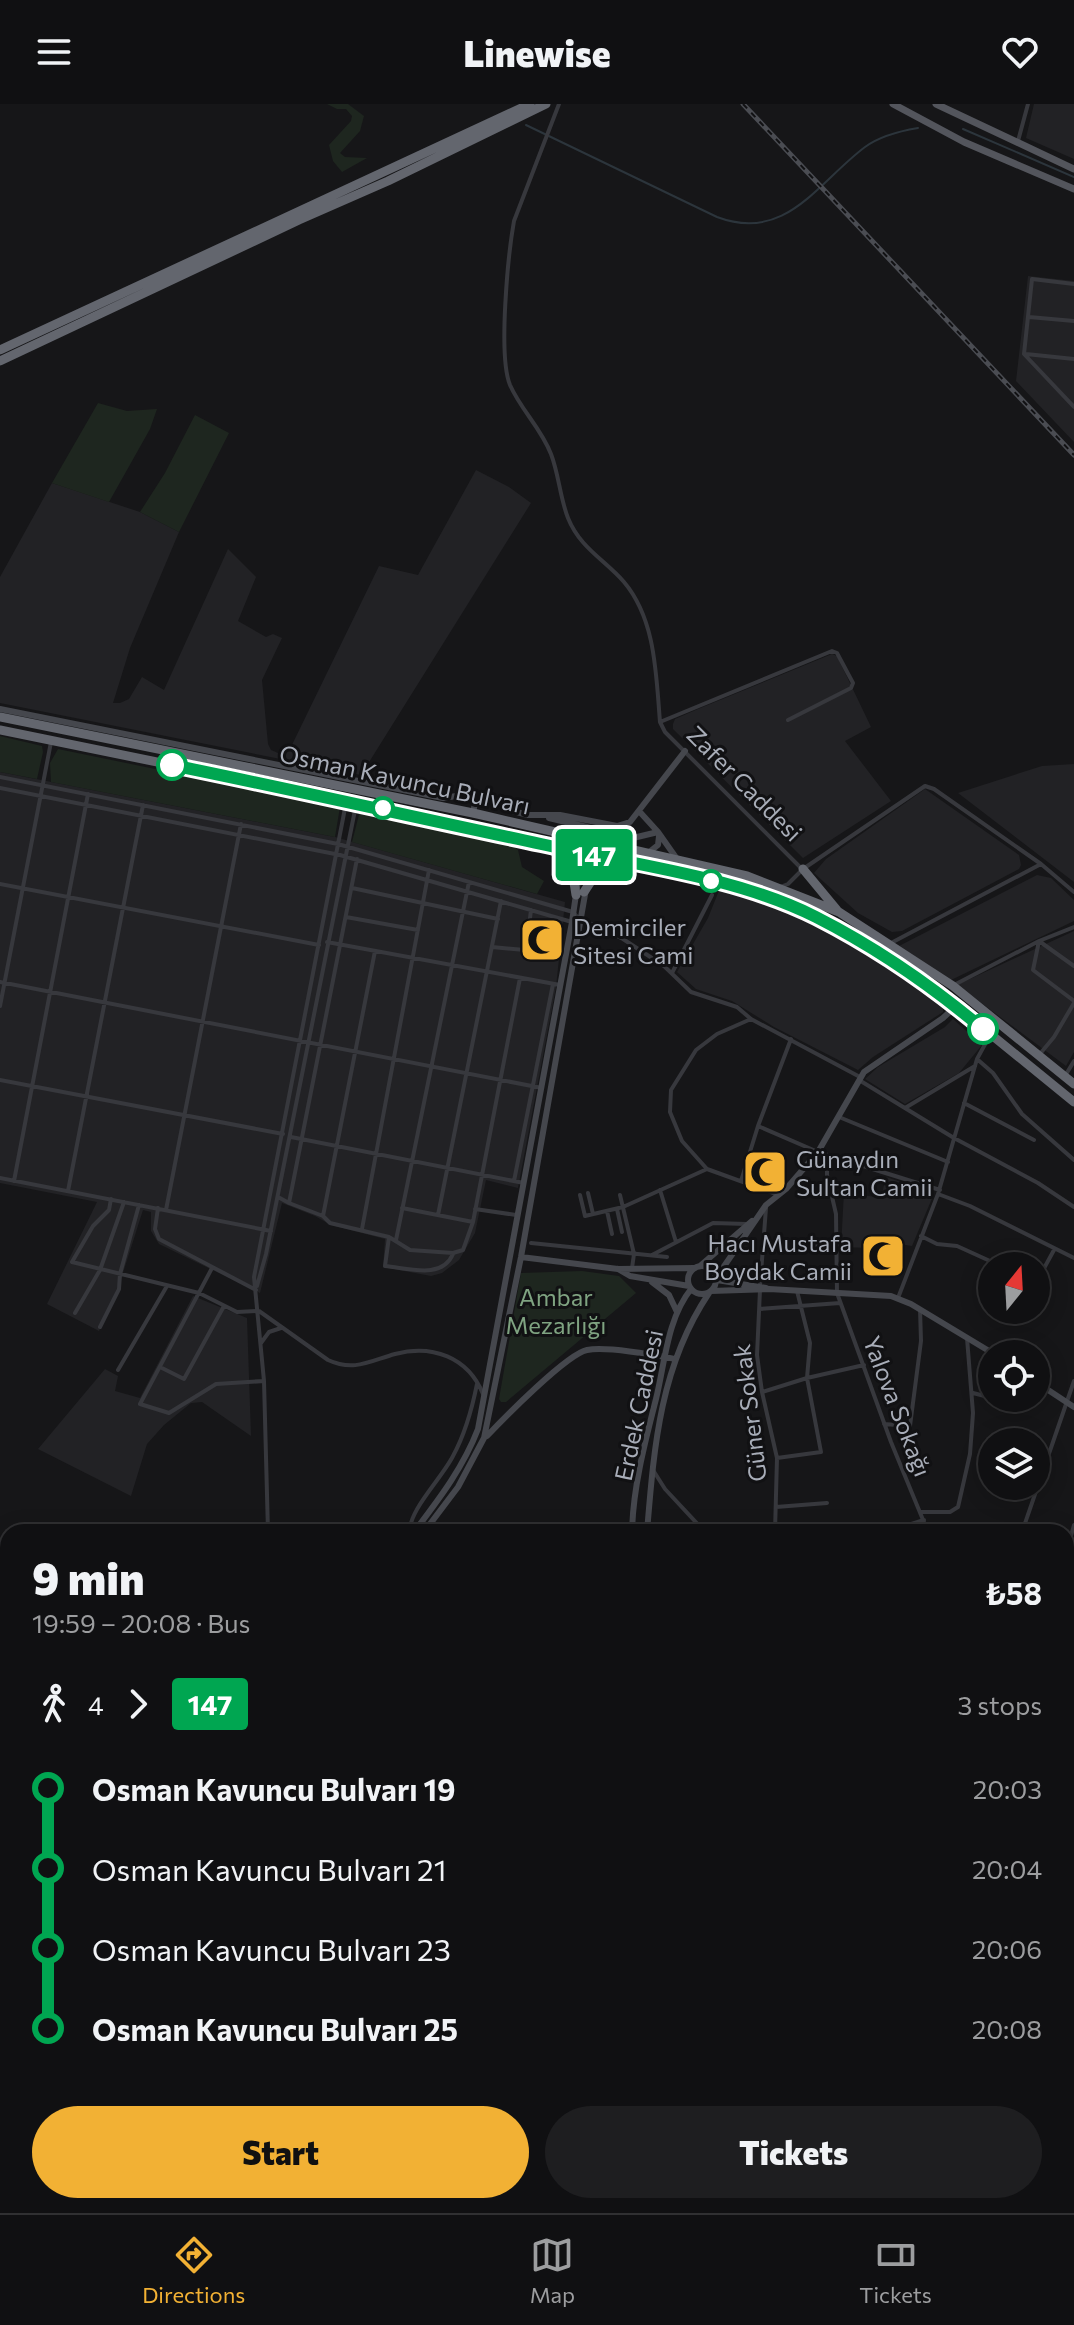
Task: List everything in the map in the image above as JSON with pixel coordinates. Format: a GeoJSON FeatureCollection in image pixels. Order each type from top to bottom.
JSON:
{"type":"FeatureCollection","features":[{"type":"Feature","properties":{"kind":"highway"},"geometry":{"type":"LineString","coordinates":[[518,114],[530,104]]}},
{"type":"Feature","properties":{"kind":"highway"},"geometry":{"type":"LineString","coordinates":[[0,361],[518,114],[546,104]]}},
{"type":"Feature","properties":{"kind":"highway"},"geometry":{"type":"LineString","coordinates":[[0,350],[497,124]]}},
{"type":"Feature","properties":{"kind":"highway","name":"Osman Kavuncu Bulvarı"},"geometry":{"type":"LineString","coordinates":[[0,717],[474,808],[615,859],[746,890],[815,917],[880,955],[956,1006],[1074,1102]]}},
{"type":"Feature","properties":{"kind":"highway","name":"Osman Kavuncu Bulvarı"},"geometry":{"type":"LineString","coordinates":[[0,730],[539,844],[648,853],[715,867],[779,888],[839,912],[953,986],[1074,1084]]}},
{"type":"Feature","properties":{"kind":"highway"},"geometry":{"type":"LineString","coordinates":[[539,844],[559,854],[568,863],[580,893]]}},
{"type":"Feature","properties":{"kind":"highway"},"geometry":{"type":"LineString","coordinates":[[580,893],[600,867],[615,859]]}},
{"type":"Feature","properties":{"kind":"highway"},"geometry":{"type":"LineString","coordinates":[[803,869],[839,912]]}},
{"type":"Feature","properties":{"kind":"highway"},"geometry":{"type":"LineString","coordinates":[[956,1006],[962,1004],[1003,1037],[1026,1044]]}},
{"type":"Feature","properties":{"kind":"main road"},"geometry":{"type":"LineString","coordinates":[[893,104],[964,142],[1074,189]]}},
{"type":"Feature","properties":{"kind":"main road"},"geometry":{"type":"LineString","coordinates":[[941,105],[1074,169]]}},
{"type":"Feature","properties":{"kind":"street","name":"Zafer Caddesi"},"geometry":{"type":"LineString","coordinates":[[559,104],[518,211],[511,239],[506,308],[510,385],[541,432],[568,519],[595,558],[623,581],[634,596],[653,646],[660,722],[665,732],[803,869]]}},
{"type":"Feature","properties":{"kind":"street"},"geometry":{"type":"LineString","coordinates":[[1017,143],[1028,104]]}},
{"type":"Feature","properties":{"kind":"street"},"geometry":{"type":"LineString","coordinates":[[1074,284],[1032,279],[1024,354],[1074,407]]}},
{"type":"Feature","properties":{"kind":"street"},"geometry":{"type":"LineString","coordinates":[[1028,317],[1074,321]]}},
{"type":"Feature","properties":{"kind":"street"},"geometry":{"type":"LineString","coordinates":[[1024,354],[1074,359]]}},
{"type":"Feature","properties":{"kind":"street"},"geometry":{"type":"LineString","coordinates":[[660,722],[832,651],[837,653],[853,683],[851,688],[788,720]]}},
{"type":"Feature","properties":{"kind":"street"},"geometry":{"type":"LineString","coordinates":[[0,709],[208,755],[443,798],[470,794],[484,797],[509,810],[627,837],[658,832]]}},
{"type":"Feature","properties":{"kind":"street"},"geometry":{"type":"LineString","coordinates":[[0,1006],[51,741]]}},
{"type":"Feature","properties":{"kind":"street"},"geometry":{"type":"LineString","coordinates":[[541,816],[560,815],[620,826],[628,823],[685,751]]}},
{"type":"Feature","properties":{"kind":"street"},"geometry":{"type":"LineString","coordinates":[[0,777],[338,844],[573,912]]}},
{"type":"Feature","properties":{"kind":"street"},"geometry":{"type":"LineString","coordinates":[[779,888],[925,786],[934,789],[1041,864],[1074,892]]}},
{"type":"Feature","properties":{"kind":"street"},"geometry":{"type":"LineString","coordinates":[[0,788],[345,856],[576,921],[630,943],[672,973],[691,992],[737,1007],[751,1019],[859,1078],[954,1138],[1038,1183],[1074,1207]]}},
{"type":"Feature","properties":{"kind":"street"},"geometry":{"type":"LineString","coordinates":[[14,1181],[88,794]]}},
{"type":"Feature","properties":{"kind":"street"},"geometry":{"type":"LineString","coordinates":[[470,794],[474,808]]}},
{"type":"Feature","properties":{"kind":"street"},"geometry":{"type":"LineString","coordinates":[[474,808],[484,797]]}},
{"type":"Feature","properties":{"kind":"street"},"geometry":{"type":"LineString","coordinates":[[268,1524],[264,1381],[254,1277],[338,844],[352,802]]}},
{"type":"Feature","properties":{"kind":"street"},"geometry":{"type":"LineString","coordinates":[[256,1290],[278,1197],[347,847],[352,802]]}},
{"type":"Feature","properties":{"kind":"street"},"geometry":{"type":"LineString","coordinates":[[68,1191],[143,805]]}},
{"type":"Feature","properties":{"kind":"street"},"geometry":{"type":"LineString","coordinates":[[639,811],[677,859]]}},
{"type":"Feature","properties":{"kind":"street"},"geometry":{"type":"LineString","coordinates":[[166,1210],[241,824]]}},
{"type":"Feature","properties":{"kind":"street"},"geometry":{"type":"LineString","coordinates":[[648,853],[659,842],[658,832]]}},
{"type":"Feature","properties":{"kind":"street"},"geometry":{"type":"LineString","coordinates":[[430,1524],[458,1487],[484,1438],[491,1408],[521,1257],[586,846]]}},
{"type":"Feature","properties":{"kind":"street"},"geometry":{"type":"LineString","coordinates":[[289,1203],[357,859]]}},
{"type":"Feature","properties":{"kind":"street"},"geometry":{"type":"LineString","coordinates":[[889,944],[1041,864]]}},
{"type":"Feature","properties":{"kind":"street"},"geometry":{"type":"LineString","coordinates":[[362,1230],[429,870]]}},
{"type":"Feature","properties":{"kind":"street"},"geometry":{"type":"LineString","coordinates":[[396,1240],[469,881]]}},
{"type":"Feature","properties":{"kind":"street"},"geometry":{"type":"LineString","coordinates":[[0,884],[319,945]]}},
{"type":"Feature","properties":{"kind":"street"},"geometry":{"type":"LineString","coordinates":[[352,888],[498,919]]}},
{"type":"Feature","properties":{"kind":"street"},"geometry":{"type":"LineString","coordinates":[[514,1181],[556,985],[576,921],[573,912],[580,893]]}},
{"type":"Feature","properties":{"kind":"street"},"geometry":{"type":"LineString","coordinates":[[672,973],[712,895]]}},
{"type":"Feature","properties":{"kind":"street"},"geometry":{"type":"LineString","coordinates":[[438,1215],[501,901]]}},
{"type":"Feature","properties":{"kind":"street"},"geometry":{"type":"LineString","coordinates":[[526,950],[531,910]]}},
{"type":"Feature","properties":{"kind":"street"},"geometry":{"type":"LineString","coordinates":[[346,917],[418,930]]}},
{"type":"Feature","properties":{"kind":"street"},"geometry":{"type":"LineString","coordinates":[[953,986],[1039,941],[1074,927]]}},
{"type":"Feature","properties":{"kind":"street"},"geometry":{"type":"LineString","coordinates":[[1039,941],[1074,966]]}},
{"type":"Feature","properties":{"kind":"street"},"geometry":{"type":"LineString","coordinates":[[1039,941],[1033,970],[1074,1002],[1054,1037],[1039,1055]]}},
{"type":"Feature","properties":{"kind":"street"},"geometry":{"type":"LineString","coordinates":[[327,942],[556,985]]}},
{"type":"Feature","properties":{"kind":"street"},"geometry":{"type":"LineString","coordinates":[[492,947],[558,953]]}},
{"type":"Feature","properties":{"kind":"street"},"geometry":{"type":"LineString","coordinates":[[323,1216],[375,951]]}},
{"type":"Feature","properties":{"kind":"street"},"geometry":{"type":"LineString","coordinates":[[278,1197],[323,1216],[330,1223],[389,1237],[410,1250],[453,1253],[464,1248],[473,1222],[520,978]]}},
{"type":"Feature","properties":{"kind":"street"},"geometry":{"type":"LineString","coordinates":[[2,983],[542,1088]]}},
{"type":"Feature","properties":{"kind":"street"},"geometry":{"type":"LineString","coordinates":[[418,1524],[452,1482],[478,1429],[542,1088],[556,985]]}},
{"type":"Feature","properties":{"kind":"street"},"geometry":{"type":"LineString","coordinates":[[710,1292],[766,1205],[818,1152],[859,1078],[873,1064],[956,1006]]}},
{"type":"Feature","properties":{"kind":"street"},"geometry":{"type":"LineString","coordinates":[[751,1019],[703,1043],[671,1090],[669,1107],[675,1129],[691,1155],[707,1169],[779,1195]]}},
{"type":"Feature","properties":{"kind":"street"},"geometry":{"type":"LineString","coordinates":[[898,1298],[939,1192],[977,1059],[990,1035]]}},
{"type":"Feature","properties":{"kind":"street"},"geometry":{"type":"LineString","coordinates":[[741,1181],[791,1039]]}},
{"type":"Feature","properties":{"kind":"street"},"geometry":{"type":"LineString","coordinates":[[977,1059],[993,1073],[1016,1108],[1074,1160]]}},
{"type":"Feature","properties":{"kind":"street"},"geometry":{"type":"LineString","coordinates":[[1065,1076],[1074,1061]]}},
{"type":"Feature","properties":{"kind":"street"},"geometry":{"type":"LineString","coordinates":[[905,1108],[975,1066]]}},
{"type":"Feature","properties":{"kind":"street"},"geometry":{"type":"LineString","coordinates":[[0,1080],[283,1134]]}},
{"type":"Feature","properties":{"kind":"street"},"geometry":{"type":"LineString","coordinates":[[964,1103],[1034,1140]]}},
{"type":"Feature","properties":{"kind":"street"},"geometry":{"type":"LineString","coordinates":[[837,1116],[948,1162]]}},
{"type":"Feature","properties":{"kind":"street"},"geometry":{"type":"LineString","coordinates":[[758,1126],[818,1152],[939,1192],[1074,1258]]}},
{"type":"Feature","properties":{"kind":"street"},"geometry":{"type":"LineString","coordinates":[[290,1136],[524,1183]]}},
{"type":"Feature","properties":{"kind":"street","name":"Yalova Sokağı"},"geometry":{"type":"LineString","coordinates":[[827,1155],[827,1175],[836,1214],[837,1293],[884,1424],[925,1524]]}},
{"type":"Feature","properties":{"kind":"street"},"geometry":{"type":"LineString","coordinates":[[580,1195],[585,1216],[620,1208],[707,1169]]}},
{"type":"Feature","properties":{"kind":"street"},"geometry":{"type":"LineString","coordinates":[[0,1178],[271,1231]]}},
{"type":"Feature","properties":{"kind":"street"},"geometry":{"type":"LineString","coordinates":[[660,1190],[676,1242]]}},
{"type":"Feature","properties":{"kind":"street"},"geometry":{"type":"LineString","coordinates":[[588,1193],[593,1214]]}},
{"type":"Feature","properties":{"kind":"street"},"geometry":{"type":"LineString","coordinates":[[620,1195],[622,1232]]}},
{"type":"Feature","properties":{"kind":"street"},"geometry":{"type":"LineString","coordinates":[[111,1199],[109,1210],[93,1226],[72,1262],[199,1293],[237,1312],[259,1311],[328,1360],[340,1364],[361,1366],[396,1354],[433,1353],[459,1361],[477,1381],[491,1408]]}},
{"type":"Feature","properties":{"kind":"street"},"geometry":{"type":"LineString","coordinates":[[75,1313],[100,1270],[124,1202]]}},
{"type":"Feature","properties":{"kind":"street"},"geometry":{"type":"LineString","coordinates":[[100,1327],[119,1289],[120,1274],[139,1205]]}},
{"type":"Feature","properties":{"kind":"street","name":"Güner Sokak"},"geometry":{"type":"LineString","coordinates":[[766,1205],[757,1355],[777,1458],[775,1524]]}},
{"type":"Feature","properties":{"kind":"street"},"geometry":{"type":"LineString","coordinates":[[158,1208],[155,1229],[159,1239],[256,1290]]}},
{"type":"Feature","properties":{"kind":"street"},"geometry":{"type":"LineString","coordinates":[[402,1208],[473,1222]]}},
{"type":"Feature","properties":{"kind":"street"},"geometry":{"type":"LineString","coordinates":[[620,1208],[634,1254],[632,1268]]}},
{"type":"Feature","properties":{"kind":"street"},"geometry":{"type":"LineString","coordinates":[[475,1209],[518,1216]]}},
{"type":"Feature","properties":{"kind":"street"},"geometry":{"type":"LineString","coordinates":[[607,1211],[612,1234]]}},
{"type":"Feature","properties":{"kind":"street"},"geometry":{"type":"LineString","coordinates":[[690,1288],[688,1276],[696,1267],[758,1217]]}},
{"type":"Feature","properties":{"kind":"street"},"geometry":{"type":"LineString","coordinates":[[650,1256],[713,1223],[749,1224]]}},
{"type":"Feature","properties":{"kind":"street"},"geometry":{"type":"LineString","coordinates":[[921,1236],[978,1256]]}},
{"type":"Feature","properties":{"kind":"street"},"geometry":{"type":"LineString","coordinates":[[389,1237],[385,1266],[437,1270],[445,1266],[453,1253]]}},
{"type":"Feature","properties":{"kind":"street"},"geometry":{"type":"LineString","coordinates":[[531,1243],[667,1257]]}},
{"type":"Feature","properties":{"kind":"street"},"geometry":{"type":"LineString","coordinates":[[763,1246],[836,1246]]}},
{"type":"Feature","properties":{"kind":"street"},"geometry":{"type":"LineString","coordinates":[[1050,1257],[1054,1249]]}},
{"type":"Feature","properties":{"kind":"street"},"geometry":{"type":"LineString","coordinates":[[521,1257],[618,1269],[696,1267],[711,1269],[716,1279]]}},
{"type":"Feature","properties":{"kind":"street"},"geometry":{"type":"LineString","coordinates":[[212,1268],[140,1404],[166,1413],[176,1410],[213,1385],[230,1381],[264,1381]]}},
{"type":"Feature","properties":{"kind":"street"},"geometry":{"type":"LineString","coordinates":[[618,1269],[630,1276],[690,1288],[701,1294],[760,1288]]}},
{"type":"Feature","properties":{"kind":"street"},"geometry":{"type":"LineString","coordinates":[[645,1278],[669,1295],[678,1312]]}},
{"type":"Feature","properties":{"kind":"street"},"geometry":{"type":"LineString","coordinates":[[716,1279],[769,1289],[876,1293],[898,1298],[978,1345]]}},
{"type":"Feature","properties":{"kind":"street"},"geometry":{"type":"LineString","coordinates":[[118,1370],[167,1286]]}},
{"type":"Feature","properties":{"kind":"street","name":"Erdek Caddesi"},"geometry":{"type":"LineString","coordinates":[[633,1524],[644,1443],[678,1312],[690,1288]]}},
{"type":"Feature","properties":{"kind":"street"},"geometry":{"type":"LineString","coordinates":[[777,1458],[821,1452],[807,1378],[810,1343],[797,1291]]}},
{"type":"Feature","properties":{"kind":"street","name":"Erdek Caddesi"},"geometry":{"type":"LineString","coordinates":[[648,1524],[655,1438],[675,1359],[694,1315],[710,1292]]}},
{"type":"Feature","properties":{"kind":"street"},"geometry":{"type":"LineString","coordinates":[[759,1309],[840,1303]]}},
{"type":"Feature","properties":{"kind":"street"},"geometry":{"type":"LineString","coordinates":[[160,1367],[184,1379],[224,1306]]}},
{"type":"Feature","properties":{"kind":"street"},"geometry":{"type":"LineString","coordinates":[[884,1424],[910,1426],[921,1341],[920,1309]]}},
{"type":"Feature","properties":{"kind":"street"},"geometry":{"type":"LineString","coordinates":[[261,1343],[269,1332],[284,1328]]}},
{"type":"Feature","properties":{"kind":"street"},"geometry":{"type":"LineString","coordinates":[[921,1512],[950,1512],[958,1507],[970,1454],[973,1393],[967,1338]]}},
{"type":"Feature","properties":{"kind":"street"},"geometry":{"type":"LineString","coordinates":[[484,1438],[526,1397],[583,1351],[675,1359]]}},
{"type":"Feature","properties":{"kind":"street"},"geometry":{"type":"LineString","coordinates":[[762,1392],[864,1365]]}},
{"type":"Feature","properties":{"kind":"street"},"geometry":{"type":"LineString","coordinates":[[412,1524],[413,1514],[435,1486],[458,1448],[470,1415],[477,1381]]}},
{"type":"Feature","properties":{"kind":"street"},"geometry":{"type":"LineString","coordinates":[[1025,1524],[1074,1381]]}},
{"type":"Feature","properties":{"kind":"street"},"geometry":{"type":"LineString","coordinates":[[1050,1391],[1074,1407]]}},
{"type":"Feature","properties":{"kind":"street"},"geometry":{"type":"LineString","coordinates":[[973,1393],[978,1394]]}},
{"type":"Feature","properties":{"kind":"street"},"geometry":{"type":"LineString","coordinates":[[652,1468],[665,1489],[698,1524]]}},
{"type":"Feature","properties":{"kind":"street"},"geometry":{"type":"LineString","coordinates":[[776,1507],[827,1503]]}},
{"type":"Feature","properties":{"kind":"street"},"geometry":{"type":"LineString","coordinates":[[911,1524],[924,1520]]}},
{"type":"Feature","properties":{"kind":"shaded area"},"geometry":{"type":"Polygon","coordinates":[[[1034,104],[1074,104],[1074,159],[1026,138],[1034,104]]]}},
{"type":"Feature","properties":{"kind":"shaded area"},"geometry":{"type":"Polygon","coordinates":[[[1028,276],[1074,281],[1074,442],[1016,381],[1028,276]]]}},
{"type":"Feature","properties":{"kind":"shaded area"},"geometry":{"type":"Polygon","coordinates":[[[476,470],[509,487],[531,503],[361,775],[0,703],[0,577],[52,483],[140,512],[179,532],[130,648],[113,703],[129,699],[142,677],[164,690],[228,549],[256,577],[238,621],[266,637],[273,634],[282,638],[262,680],[268,744],[271,750],[278,753],[289,751],[379,566],[418,575],[476,470]]]}},
{"type":"Feature","properties":{"kind":"shaded area"},"geometry":{"type":"Polygon","coordinates":[[[832,654],[837,656],[871,727],[845,741],[891,801],[803,858],[673,729],[673,724],[675,719],[832,654]]]}},
{"type":"Feature","properties":{"kind":"shaded area"},"geometry":{"type":"Polygon","coordinates":[[[1074,764],[1074,882],[958,793],[1042,766],[1074,764]]]}},
{"type":"Feature","properties":{"kind":"shaded area"},"geometry":{"type":"Polygon","coordinates":[[[0,772],[335,837],[565,902],[556,987],[518,1188],[486,1180],[475,1233],[459,1260],[442,1273],[431,1276],[383,1267],[385,1239],[331,1225],[282,1203],[260,1293],[159,1244],[151,1231],[151,1212],[143,1210],[121,1279],[99,1331],[47,1304],[97,1202],[0,1183],[0,772]]]}},
{"type":"Feature","properties":{"kind":"shaded area"},"geometry":{"type":"Polygon","coordinates":[[[925,789],[1019,855],[1021,865],[1019,869],[902,931],[892,932],[858,913],[814,873],[826,859],[925,789]]]}},
{"type":"Feature","properties":{"kind":"shaded area"},"geometry":{"type":"Polygon","coordinates":[[[1037,875],[1051,878],[1074,900],[1074,921],[951,980],[899,946],[1037,875]]]}},
{"type":"Feature","properties":{"kind":"shaded area"},"geometry":{"type":"Polygon","coordinates":[[[720,888],[779,907],[832,931],[927,991],[943,1005],[943,1012],[858,1070],[774,1027],[732,1001],[696,989],[677,972],[708,918],[720,888]]]}},
{"type":"Feature","properties":{"kind":"shaded area"},"geometry":{"type":"Polygon","coordinates":[[[1074,931],[1074,1052],[1066,1066],[957,985],[1074,931]]]}},
{"type":"Feature","properties":{"kind":"shaded area"},"geometry":{"type":"Polygon","coordinates":[[[953,1019],[982,1045],[959,1073],[905,1104],[865,1079],[878,1067],[945,1027],[953,1019]]]}},
{"type":"Feature","properties":{"kind":"shaded area"},"geometry":{"type":"Polygon","coordinates":[[[886,1177],[931,1192],[933,1196],[912,1246],[880,1241],[871,1248],[841,1247],[844,1192],[881,1198],[886,1177]]]}},
{"type":"Feature","properties":{"kind":"shaded area"},"geometry":{"type":"Polygon","coordinates":[[[193,1296],[247,1318],[251,1436],[202,1402],[191,1403],[147,1444],[131,1496],[38,1449],[105,1369],[118,1376],[115,1391],[140,1398],[193,1296]]]}},
{"type":"Feature","properties":{"kind":"green space"},"geometry":{"type":"Polygon","coordinates":[[[327,104],[348,104],[364,116],[360,131],[340,153],[345,157],[367,158],[342,172],[333,161],[329,145],[352,116],[346,109],[327,104]]]}},
{"type":"Feature","properties":{"kind":"green space"},"geometry":{"type":"Polygon","coordinates":[[[98,403],[127,411],[157,409],[150,429],[109,502],[52,483],[98,403]]]}},
{"type":"Feature","properties":{"kind":"green space"},"geometry":{"type":"Polygon","coordinates":[[[195,415],[229,433],[179,532],[140,512],[165,473],[195,415]]]}},
{"type":"Feature","properties":{"kind":"green space"},"geometry":{"type":"Polygon","coordinates":[[[0,736],[42,746],[37,779],[0,772],[0,736]]]}},
{"type":"Feature","properties":{"kind":"green space"},"geometry":{"type":"Polygon","coordinates":[[[58,749],[340,807],[335,837],[51,782],[50,763],[58,749]]]}},
{"type":"Feature","properties":{"kind":"green space"},"geometry":{"type":"Polygon","coordinates":[[[360,811],[510,843],[518,850],[522,867],[544,881],[537,894],[352,842],[360,811]]]}},
{"type":"Feature","properties":{"kind":"green space","name":"Ambar Mezarlığı"},"geometry":{"type":"Polygon","coordinates":[[[582,1271],[619,1276],[636,1293],[506,1402],[501,1402],[499,1399],[521,1273],[582,1271]]]}},
{"type":"Feature","properties":{"kind":"waterway"},"geometry":{"type":"LineString","coordinates":[[526,125],[717,217],[741,223],[762,222],[781,216],[799,205],[871,143],[890,134],[918,128]]}},
{"type":"Feature","properties":{"kind":"waterway"},"geometry":{"type":"LineString","coordinates":[[963,129],[1074,177]]}},
{"type":"Feature","properties":{"kind":"railway"},"geometry":{"type":"LineString","coordinates":[[743,104],[1074,455]]}},
{"type":"Feature","properties":{"kind":"bus line","name":"147"},"geometry":{"type":"LineString","coordinates":[[172,765],[383,808],[746,890],[815,917],[880,955],[956,1006],[983,1029]]}},
{"type":"Feature","properties":{"kind":"place","name":"Demirciler Sitesi Cami"},"geometry":{"type":"Point","coordinates":[542,940]}},
{"type":"Feature","properties":{"kind":"place","name":"Günaydın Sultan Camii"},"geometry":{"type":"Point","coordinates":[765,1172]}},
{"type":"Feature","properties":{"kind":"place","name":"Hacı Mustafa Boydak Camii"},"geometry":{"type":"Point","coordinates":[883,1256]}}]}
